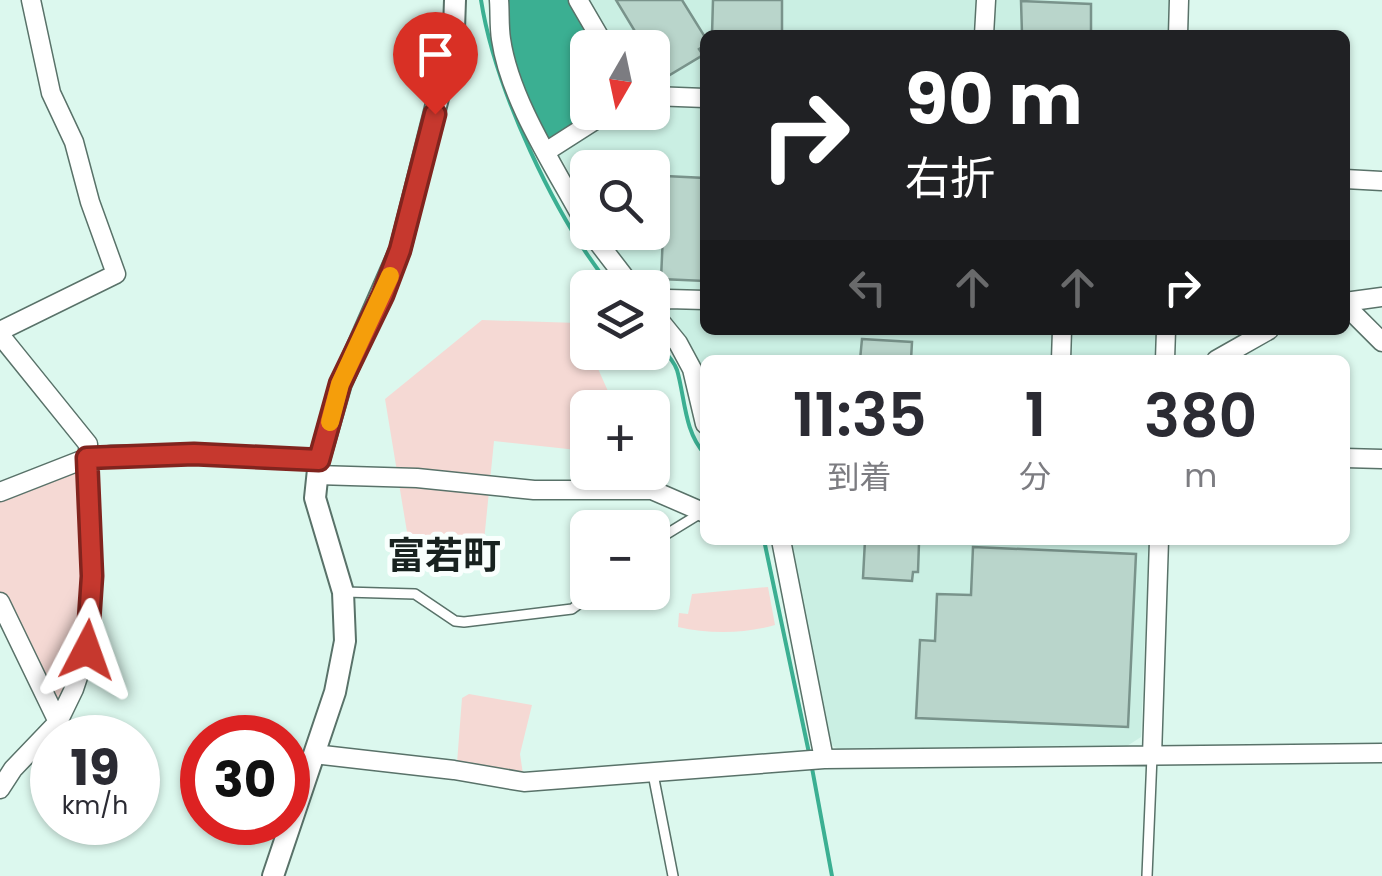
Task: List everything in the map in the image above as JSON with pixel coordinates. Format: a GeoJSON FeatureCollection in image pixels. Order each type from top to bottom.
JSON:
{"type":"FeatureCollection","features":[{"type":"Feature","properties":{"kind":"street"},"geometry":{"type":"LineString","coordinates":[[31,0],[51,92],[74,142],[116,274],[0,333],[88,444],[92,576],[87,650],[61,715]]}},
{"type":"Feature","properties":{"kind":"street"},"geometry":{"type":"LineString","coordinates":[[273,876],[340,670],[345,642],[342,592],[315,498],[318,468],[340,384],[400,250],[432,128],[455,6],[474,0]]}},
{"type":"Feature","properties":{"kind":"street"},"geometry":{"type":"LineString","coordinates":[[499,0],[500,38],[508,65],[524,108],[570,195]]}},
{"type":"Feature","properties":{"kind":"street"},"geometry":{"type":"LineString","coordinates":[[578,0],[596,30]]}},
{"type":"Feature","properties":{"kind":"street"},"geometry":{"type":"LineString","coordinates":[[984,30],[986,0]]}},
{"type":"Feature","properties":{"kind":"street"},"geometry":{"type":"LineString","coordinates":[[1178,30],[1179,0]]}},
{"type":"Feature","properties":{"kind":"street"},"geometry":{"type":"LineString","coordinates":[[670,97],[700,98]]}},
{"type":"Feature","properties":{"kind":"street"},"geometry":{"type":"LineString","coordinates":[[547,152],[581,130]]}},
{"type":"Feature","properties":{"kind":"street"},"geometry":{"type":"LineString","coordinates":[[1350,179],[1382,180]]}},
{"type":"Feature","properties":{"kind":"street"},"geometry":{"type":"LineString","coordinates":[[604,250],[619,270]]}},
{"type":"Feature","properties":{"kind":"street"},"geometry":{"type":"LineString","coordinates":[[1350,300],[1382,296]]}},
{"type":"Feature","properties":{"kind":"street"},"geometry":{"type":"LineString","coordinates":[[670,299],[700,300]]}},
{"type":"Feature","properties":{"kind":"street"},"geometry":{"type":"LineString","coordinates":[[1350,306],[1382,342]]}},
{"type":"Feature","properties":{"kind":"street"},"geometry":{"type":"LineString","coordinates":[[670,333],[692,370],[700,403]]}},
{"type":"Feature","properties":{"kind":"street"},"geometry":{"type":"LineString","coordinates":[[1225,355],[1260,335]]}},
{"type":"Feature","properties":{"kind":"street"},"geometry":{"type":"LineString","coordinates":[[0,492],[87,458],[194,454],[534,490],[652,490],[700,511]]}},
{"type":"Feature","properties":{"kind":"street"},"geometry":{"type":"LineString","coordinates":[[1350,458],[1382,459]]}},
{"type":"Feature","properties":{"kind":"street"},"geometry":{"type":"LineString","coordinates":[[782,545],[814,760]]}},
{"type":"Feature","properties":{"kind":"street"},"geometry":{"type":"LineString","coordinates":[[1152,756],[1160,545]]}},
{"type":"Feature","properties":{"kind":"street"},"geometry":{"type":"LineString","coordinates":[[0,602],[55,715]]}},
{"type":"Feature","properties":{"kind":"street"},"geometry":{"type":"LineString","coordinates":[[0,789],[30,752]]}},
{"type":"Feature","properties":{"kind":"street"},"geometry":{"type":"LineString","coordinates":[[314,754],[524,782],[814,760],[1382,753]]}},
{"type":"Feature","properties":{"kind":"lane"},"geometry":{"type":"LineString","coordinates":[[670,533],[700,515]]}},
{"type":"Feature","properties":{"kind":"lane"},"geometry":{"type":"LineString","coordinates":[[342,592],[415,594],[455,621],[464,622],[570,609]]}},
{"type":"Feature","properties":{"kind":"lane"},"geometry":{"type":"LineString","coordinates":[[1147,876],[1152,756]]}},
{"type":"Feature","properties":{"kind":"lane"},"geometry":{"type":"LineString","coordinates":[[652,774],[673,876]]}},
{"type":"Feature","properties":{"kind":"shaded area"},"geometry":{"type":"Polygon","coordinates":[[[505,0],[1172,0],[1170,30],[700,30],[700,335],[1158,335],[1157,355],[700,355],[700,389],[670,332],[670,270],[630,270],[614,250],[670,250],[670,150],[570,150],[570,175],[547,140],[505,0]]]}},
{"type":"Feature","properties":{"kind":"shaded area"},"geometry":{"type":"Polygon","coordinates":[[[506,0],[569,0],[588,30],[570,30],[570,126],[547,140],[512,64],[506,0]]]}},
{"type":"Feature","properties":{"kind":"shaded area"},"geometry":{"type":"Polygon","coordinates":[[[482,320],[570,323],[570,370],[599,370],[607,390],[570,390],[570,449],[494,441],[483,551],[409,544],[385,399],[482,320]]]}},
{"type":"Feature","properties":{"kind":"shaded area"},"geometry":{"type":"Polygon","coordinates":[[[87,458],[87,650],[61,715],[55,715],[0,602],[0,492],[87,458]]]}},
{"type":"Feature","properties":{"kind":"shaded area"},"geometry":{"type":"Polygon","coordinates":[[[789,545],[1149,545],[1141,737],[1127,746],[843,752],[830,744],[789,545]]]}},
{"type":"Feature","properties":{"kind":"shaded area"},"geometry":{"type":"Polygon","coordinates":[[[768,587],[775,625],[726,632],[678,627],[679,613],[688,614],[692,594],[768,587]]]}},
{"type":"Feature","properties":{"kind":"shaded area"},"geometry":{"type":"Polygon","coordinates":[[[469,694],[532,705],[520,754],[523,774],[457,763],[462,698],[469,694]]]}},
{"type":"Feature","properties":{"kind":"building"},"geometry":{"type":"Polygon","coordinates":[[[616,0],[682,0],[701,30],[700,57],[670,75],[670,30],[634,30],[616,0]]]}},
{"type":"Feature","properties":{"kind":"building"},"geometry":{"type":"Polygon","coordinates":[[[713,0],[782,0],[782,30],[712,30],[713,0]]]}},
{"type":"Feature","properties":{"kind":"building"},"geometry":{"type":"Polygon","coordinates":[[[1021,1],[1091,4],[1091,30],[1022,30],[1021,1]]]}},
{"type":"Feature","properties":{"kind":"building"},"geometry":{"type":"Polygon","coordinates":[[[670,176],[700,178],[700,281],[670,279],[670,270],[661,270],[662,250],[670,250],[670,176]]]}},
{"type":"Feature","properties":{"kind":"building"},"geometry":{"type":"Polygon","coordinates":[[[862,339],[912,342],[911,355],[860,355],[862,339]]]}},
{"type":"Feature","properties":{"kind":"building"},"geometry":{"type":"Polygon","coordinates":[[[865,545],[919,545],[918,572],[913,572],[912,581],[863,578],[865,545]]]}},
{"type":"Feature","properties":{"kind":"building"},"geometry":{"type":"Polygon","coordinates":[[[973,547],[1136,554],[1128,727],[916,718],[920,640],[935,641],[937,594],[971,595],[973,547]]]}},
{"type":"Feature","properties":{"kind":"waterway"},"geometry":{"type":"LineString","coordinates":[[481,0],[499,73],[530,151],[569,226],[599,270]]}},
{"type":"Feature","properties":{"kind":"waterway"},"geometry":{"type":"LineString","coordinates":[[670,358],[680,380],[689,425],[700,448]]}},
{"type":"Feature","properties":{"kind":"waterway"},"geometry":{"type":"LineString","coordinates":[[765,545],[809,753]]}},
{"type":"Feature","properties":{"kind":"waterway"},"geometry":{"type":"LineString","coordinates":[[812,768],[832,876]]}},
{"type":"Feature","properties":{"kind":"slow traffic"},"geometry":{"type":"LineString","coordinates":[[330,422],[340,384],[390,276]]}},
{"type":"Feature","properties":{"kind":"district","name":"富若町"},"geometry":{"type":"Point","coordinates":[444,556]}},
{"type":"Feature","properties":{"kind":"route"},"geometry":{"type":"LineString","coordinates":[[87,650],[92,576],[87,458],[194,454],[319,460],[340,384],[400,250],[435,114]]}}]}
